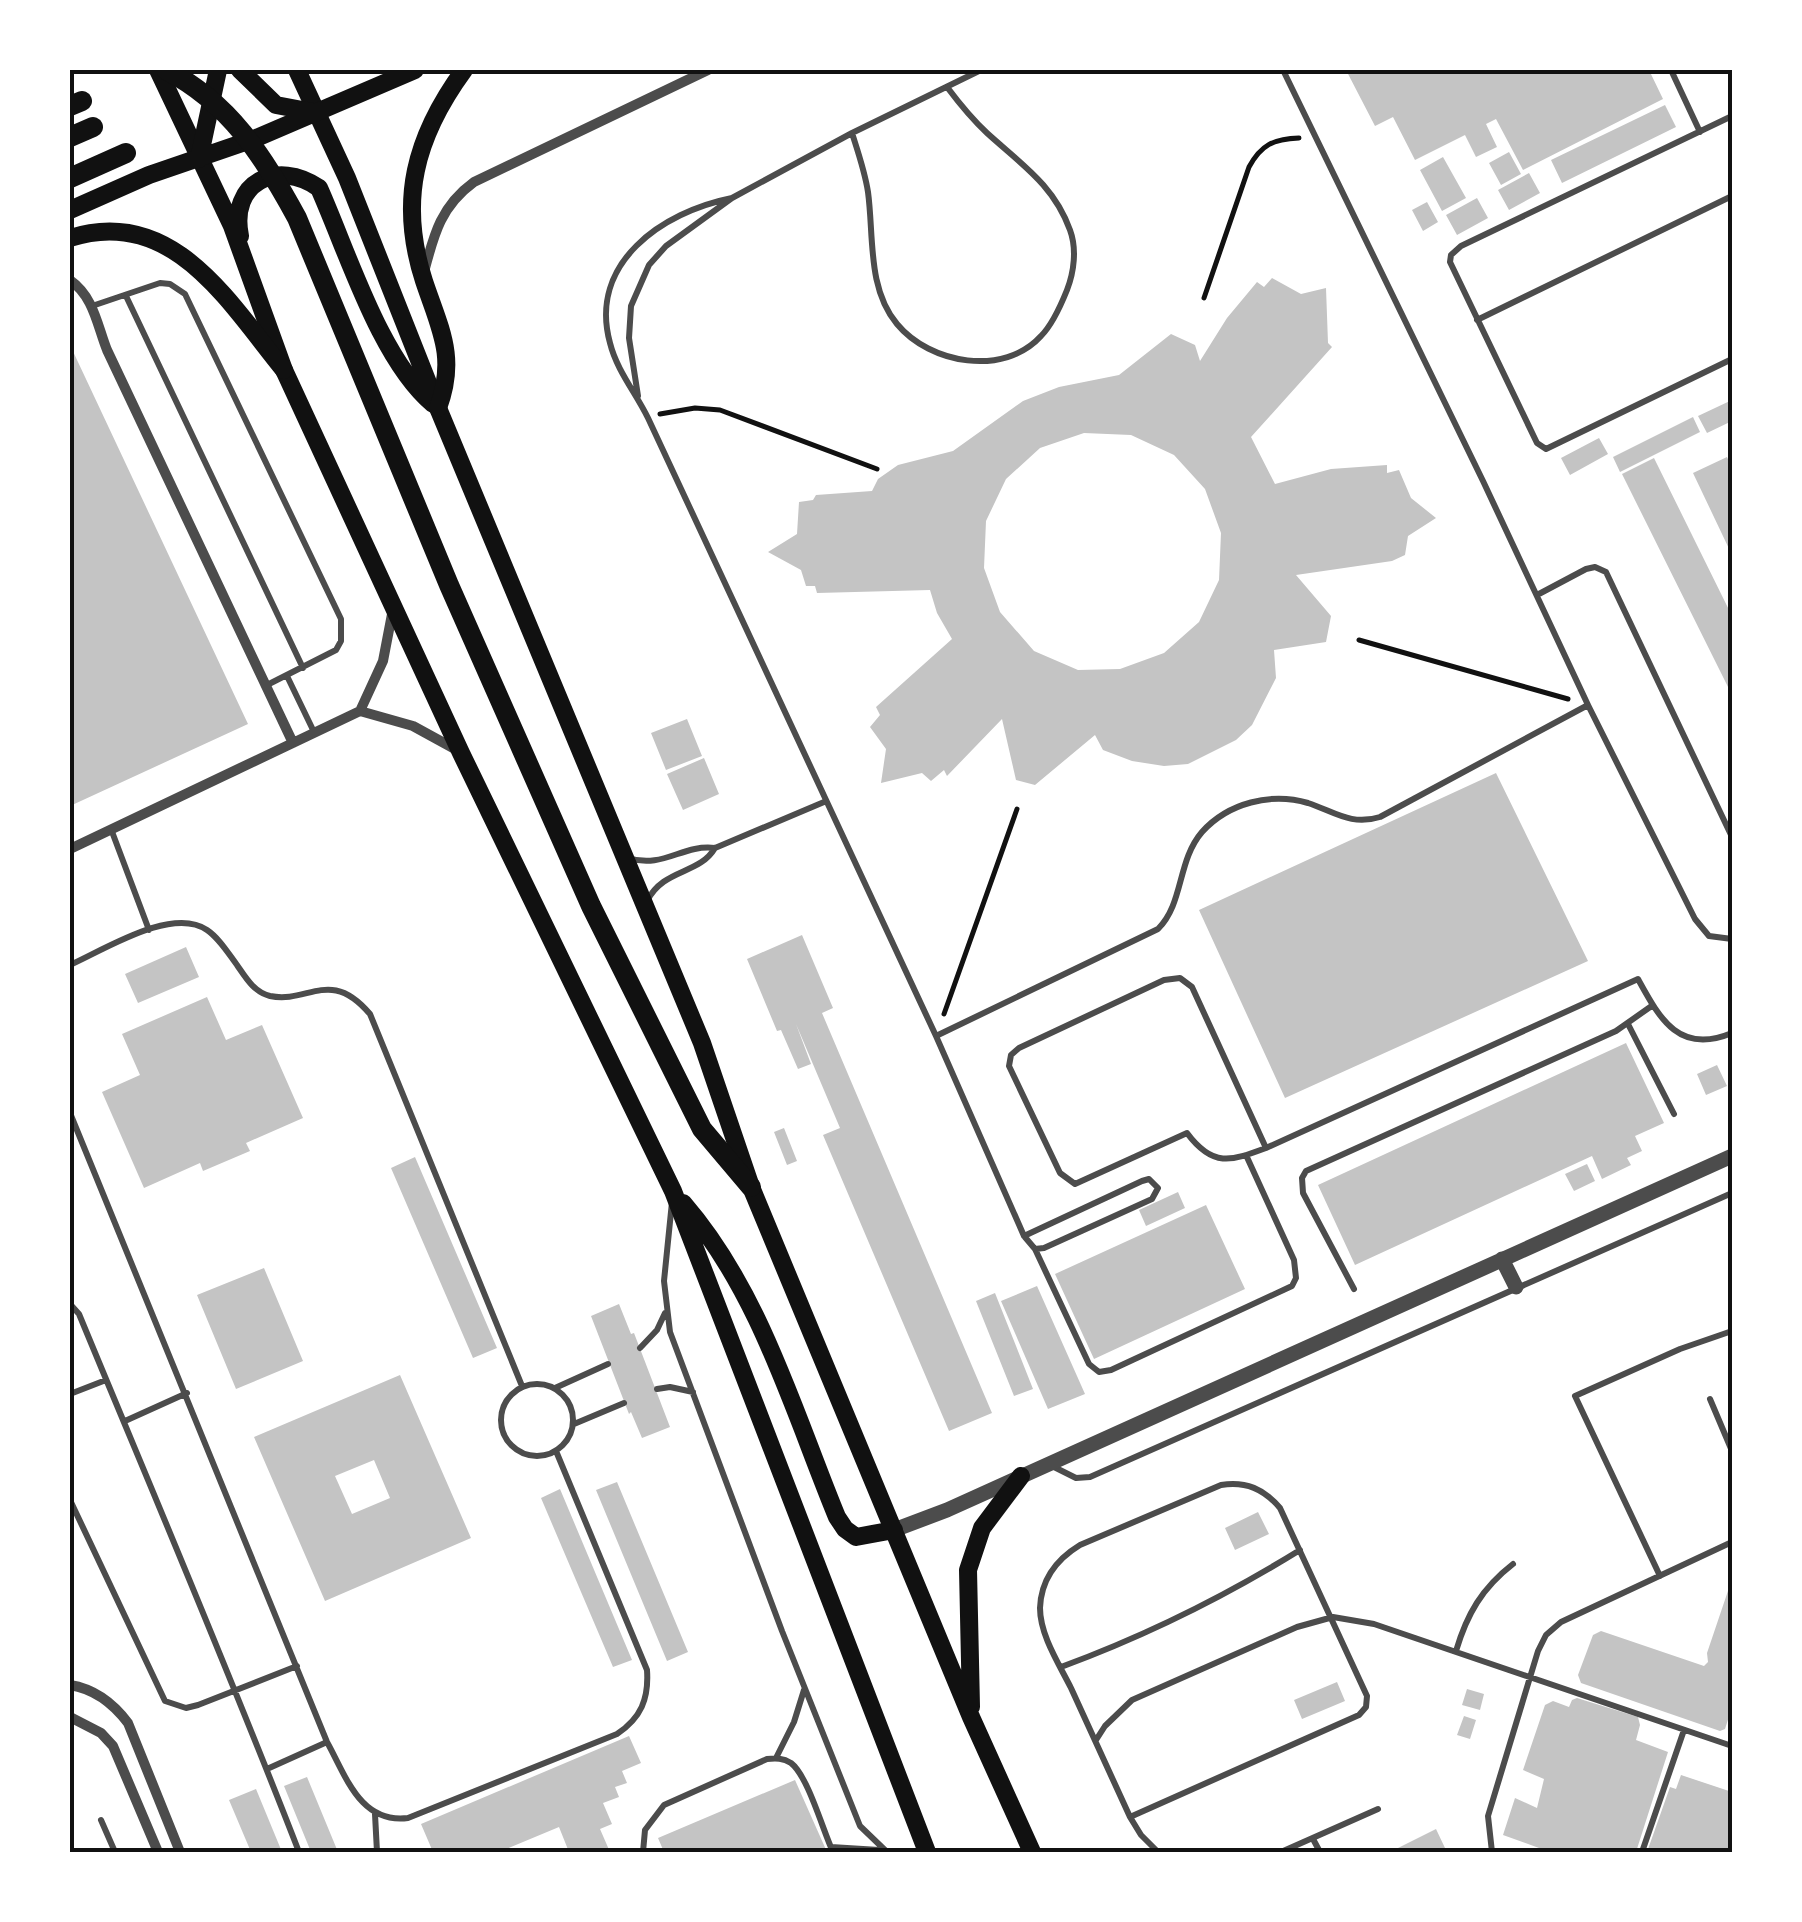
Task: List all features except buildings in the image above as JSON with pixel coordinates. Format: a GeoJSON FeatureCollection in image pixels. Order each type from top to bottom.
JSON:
{"type":"FeatureCollection","features":[{"type":"Feature","properties":{"kind":"highway"},"geometry":{"type":"LineString","coordinates":[[166,70],[232,117],[268,164],[297,218],[449,585],[591,906],[702,1129],[752,1187]]}},
{"type":"Feature","properties":{"kind":"highway"},"geometry":{"type":"LineString","coordinates":[[70,137],[93,127]]}},
{"type":"Feature","properties":{"kind":"highway"},"geometry":{"type":"LineString","coordinates":[[70,178],[126,153]]}},
{"type":"Feature","properties":{"kind":"main road"},"geometry":{"type":"LineString","coordinates":[[158,70],[242,248],[284,370],[461,753],[673,1191],[927,1852]]}},
{"type":"Feature","properties":{"kind":"main road"},"geometry":{"type":"LineString","coordinates":[[199,159],[218,70]]}},
{"type":"Feature","properties":{"kind":"main road"},"geometry":{"type":"LineString","coordinates":[[240,70],[276,105],[318,112]]}},
{"type":"Feature","properties":{"kind":"main road"},"geometry":{"type":"LineString","coordinates":[[296,70],[318,112],[643,908],[702,1042],[752,1187],[971,1718],[1032,1852]]}},
{"type":"Feature","properties":{"kind":"main road"},"geometry":{"type":"LineString","coordinates":[[70,210],[416,70]]}},
{"type":"Feature","properties":{"kind":"main road"},"geometry":{"type":"LineString","coordinates":[[438,408],[445,390],[447,350],[413,236],[412,180],[430,127],[464,70]]}},
{"type":"Feature","properties":{"kind":"main road"},"geometry":{"type":"LineString","coordinates":[[242,248],[237,224],[240,206],[250,189],[264,178],[286,174],[319,188],[390,350],[409,381],[438,408]]}},
{"type":"Feature","properties":{"kind":"main road"},"geometry":{"type":"LineString","coordinates":[[70,238],[111,232],[134,235],[188,257],[284,370]]}},
{"type":"Feature","properties":{"kind":"main road"},"geometry":{"type":"LineString","coordinates":[[673,1191],[728,1260],[751,1306],[836,1516],[856,1537],[894,1530]]}},
{"type":"Feature","properties":{"kind":"main road"},"geometry":{"type":"LineString","coordinates":[[971,1718],[968,1570],[982,1528],[1021,1476]]}},
{"type":"Feature","properties":{"kind":"street"},"geometry":{"type":"LineString","coordinates":[[423,278],[437,223],[458,193],[708,70]]}},
{"type":"Feature","properties":{"kind":"street"},"geometry":{"type":"LineString","coordinates":[[70,280],[84,291],[92,306],[107,350],[293,743]]}},
{"type":"Feature","properties":{"kind":"street"},"geometry":{"type":"LineString","coordinates":[[360,711],[383,660],[393,606]]}},
{"type":"Feature","properties":{"kind":"street"},"geometry":{"type":"LineString","coordinates":[[70,849],[360,711],[412,726],[461,753]]}},
{"type":"Feature","properties":{"kind":"street"},"geometry":{"type":"LineString","coordinates":[[894,1530],[1732,1156]]}},
{"type":"Feature","properties":{"kind":"street"},"geometry":{"type":"LineString","coordinates":[[1502,1259],[1516,1287]]}},
{"type":"Feature","properties":{"kind":"street"},"geometry":{"type":"LineString","coordinates":[[70,1685],[100,1695],[128,1723],[180,1852]]}},
{"type":"Feature","properties":{"kind":"street"},"geometry":{"type":"LineString","coordinates":[[70,1717],[101,1733],[113,1746],[158,1852]]}},
{"type":"Feature","properties":{"kind":"lane"},"geometry":{"type":"LineString","coordinates":[[639,400],[629,338],[631,306],[649,265],[666,246],[732,198],[852,133],[982,70]]}},
{"type":"Feature","properties":{"kind":"lane"},"geometry":{"type":"LineString","coordinates":[[1283,70],[1695,920],[1709,936],[1732,940]]}},
{"type":"Feature","properties":{"kind":"lane"},"geometry":{"type":"LineString","coordinates":[[1671,70],[1700,132]]}},
{"type":"Feature","properties":{"kind":"lane"},"geometry":{"type":"LineString","coordinates":[[852,133],[868,190],[873,261],[880,293],[898,325],[930,350],[963,361],[1002,359],[1020,352],[1041,337],[1061,304],[1074,274],[1072,235],[1060,204],[1037,174],[986,132],[946,87]]}},
{"type":"Feature","properties":{"kind":"lane"},"geometry":{"type":"LineString","coordinates":[[1732,116],[1451,255],[1452,270],[1476,320],[1538,443],[1546,449],[1732,359]]}},
{"type":"Feature","properties":{"kind":"lane"},"geometry":{"type":"LineString","coordinates":[[1476,320],[1732,196]]}},
{"type":"Feature","properties":{"kind":"lane"},"geometry":{"type":"LineString","coordinates":[[732,198],[694,208],[646,235],[630,249],[612,282],[606,320],[609,340],[616,362],[648,418],[936,1036],[1024,1236],[1034,1248],[1089,1364],[1099,1372],[1111,1370],[1292,1286],[1296,1278],[1294,1260],[1246,1155]]}},
{"type":"Feature","properties":{"kind":"lane"},"geometry":{"type":"LineString","coordinates":[[92,306],[160,283],[170,284],[185,294],[337,612],[343,630],[336,650],[266,686]]}},
{"type":"Feature","properties":{"kind":"lane"},"geometry":{"type":"LineString","coordinates":[[126,296],[303,668]]}},
{"type":"Feature","properties":{"kind":"lane"},"geometry":{"type":"LineString","coordinates":[[1732,434],[1732,446]]}},
{"type":"Feature","properties":{"kind":"lane"},"geometry":{"type":"LineString","coordinates":[[1536,594],[1586,569],[1594,567],[1606,572],[1732,838]]}},
{"type":"Feature","properties":{"kind":"lane"},"geometry":{"type":"LineString","coordinates":[[286,676],[314,732]]}},
{"type":"Feature","properties":{"kind":"lane"},"geometry":{"type":"LineString","coordinates":[[936,1036],[1158,929],[1174,906],[1189,849],[1220,816],[1240,806],[1285,798],[1308,803],[1346,820],[1364,822],[1588,705]]}},
{"type":"Feature","properties":{"kind":"lane"},"geometry":{"type":"LineString","coordinates":[[623,857],[656,862],[695,849],[714,848],[824,802]]}},
{"type":"Feature","properties":{"kind":"lane"},"geometry":{"type":"LineString","coordinates":[[111,829],[149,930]]}},
{"type":"Feature","properties":{"kind":"lane"},"geometry":{"type":"LineString","coordinates":[[643,908],[663,879],[702,862],[714,848]]}},
{"type":"Feature","properties":{"kind":"lane"},"geometry":{"type":"LineString","coordinates":[[70,965],[166,923],[194,923],[214,936],[258,991],[279,997],[329,990],[352,998],[370,1014],[522,1386]]}},
{"type":"Feature","properties":{"kind":"lane"},"geometry":{"type":"LineString","coordinates":[[1266,1148],[1192,987],[1180,978],[1164,980],[1019,1048],[1011,1056],[1009,1066],[1060,1174],[1068,1182],[1081,1182],[1187,1133],[1214,1157],[1235,1160],[1266,1148],[1638,979],[1672,1031],[1694,1040],[1716,1040],[1732,1033]]}},
{"type":"Feature","properties":{"kind":"lane"},"geometry":{"type":"LineString","coordinates":[[1354,1290],[1303,1193],[1302,1178],[1306,1171],[1628,1024],[1652,1005]]}},
{"type":"Feature","properties":{"kind":"lane"},"geometry":{"type":"LineString","coordinates":[[1628,1024],[1674,1114]]}},
{"type":"Feature","properties":{"kind":"lane"},"geometry":{"type":"LineString","coordinates":[[70,1113],[327,1742],[358,1800],[375,1814],[408,1818],[617,1734],[640,1714],[646,1700],[647,1670],[556,1451]]}},
{"type":"Feature","properties":{"kind":"lane"},"geometry":{"type":"LineString","coordinates":[[1024,1236],[1142,1181],[1148,1179],[1158,1188],[1152,1199],[1044,1248],[1034,1248]]}},
{"type":"Feature","properties":{"kind":"lane"},"geometry":{"type":"LineString","coordinates":[[673,1191],[665,1267],[670,1332],[804,1689],[860,1826],[886,1851]]}},
{"type":"Feature","properties":{"kind":"lane"},"geometry":{"type":"LineString","coordinates":[[1049,1464],[1076,1478],[1090,1477],[1732,1194]]}},
{"type":"Feature","properties":{"kind":"lane"},"geometry":{"type":"LineString","coordinates":[[70,1304],[79,1314],[125,1420],[300,1852]]}},
{"type":"Feature","properties":{"kind":"lane"},"geometry":{"type":"LineString","coordinates":[[640,1348],[657,1330],[666,1312]]}},
{"type":"Feature","properties":{"kind":"lane"},"geometry":{"type":"LineString","coordinates":[[1660,1576],[1575,1396],[1663,1356],[1732,1331]]}},
{"type":"Feature","properties":{"kind":"lane"},"geometry":{"type":"LineString","coordinates":[[555,1388],[608,1364]]}},
{"type":"Feature","properties":{"kind":"lane"},"geometry":{"type":"LineString","coordinates":[[70,1394],[106,1380]]}},
{"type":"Feature","properties":{"kind":"lane"},"geometry":{"type":"LineString","coordinates":[[544,1384],[555,1388],[570,1403],[574,1424],[565,1444],[545,1456],[521,1453],[504,1436],[500,1413],[512,1392],[522,1386],[544,1384]]}},
{"type":"Feature","properties":{"kind":"lane"},"geometry":{"type":"LineString","coordinates":[[657,1389],[670,1387],[693,1392]]}},
{"type":"Feature","properties":{"kind":"lane"},"geometry":{"type":"LineString","coordinates":[[125,1420],[187,1393]]}},
{"type":"Feature","properties":{"kind":"lane"},"geometry":{"type":"LineString","coordinates":[[1710,1399],[1732,1451]]}},
{"type":"Feature","properties":{"kind":"lane"},"geometry":{"type":"LineString","coordinates":[[574,1424],[624,1403]]}},
{"type":"Feature","properties":{"kind":"lane"},"geometry":{"type":"LineString","coordinates":[[1130,1817],[1363,1712],[1367,1696],[1333,1617],[1280,1508],[1270,1496],[1254,1487],[1236,1482],[1221,1485],[1080,1545],[1064,1555],[1050,1572],[1040,1610],[1044,1631],[1130,1817],[1158,1852]]}},
{"type":"Feature","properties":{"kind":"lane"},"geometry":{"type":"LineString","coordinates":[[70,1500],[164,1701],[186,1708],[297,1666]]}},
{"type":"Feature","properties":{"kind":"lane"},"geometry":{"type":"LineString","coordinates":[[1492,1852],[1488,1816],[1541,1642],[1553,1628],[1732,1542]]}},
{"type":"Feature","properties":{"kind":"lane"},"geometry":{"type":"LineString","coordinates":[[1061,1667],[1132,1640],[1201,1607],[1300,1550]]}},
{"type":"Feature","properties":{"kind":"lane"},"geometry":{"type":"LineString","coordinates":[[1456,1652],[1476,1601],[1513,1564]]}},
{"type":"Feature","properties":{"kind":"lane"},"geometry":{"type":"LineString","coordinates":[[1095,1741],[1118,1712],[1149,1691],[1297,1627],[1333,1617],[1374,1624],[1732,1746]]}},
{"type":"Feature","properties":{"kind":"lane"},"geometry":{"type":"LineString","coordinates":[[776,1758],[794,1722],[804,1689]]}},
{"type":"Feature","properties":{"kind":"lane"},"geometry":{"type":"LineString","coordinates":[[1642,1852],[1684,1730]]}},
{"type":"Feature","properties":{"kind":"lane"},"geometry":{"type":"LineString","coordinates":[[267,1768],[327,1742]]}},
{"type":"Feature","properties":{"kind":"lane"},"geometry":{"type":"LineString","coordinates":[[644,1852],[645,1830],[664,1805],[767,1758],[784,1760],[798,1770],[832,1850],[886,1851]]}},
{"type":"Feature","properties":{"kind":"lane"},"geometry":{"type":"LineString","coordinates":[[1281,1852],[1378,1810]]}},
{"type":"Feature","properties":{"kind":"lane"},"geometry":{"type":"LineString","coordinates":[[375,1814],[378,1852]]}},
{"type":"Feature","properties":{"kind":"lane"},"geometry":{"type":"LineString","coordinates":[[101,1820],[115,1852]]}},
{"type":"Feature","properties":{"kind":"lane"},"geometry":{"type":"LineString","coordinates":[[1313,1839],[1320,1852]]}},
{"type":"Feature","properties":{"kind":"path"},"geometry":{"type":"LineString","coordinates":[[1204,298],[1248,167],[1260,148],[1278,139],[1298,138],[1317,143]]}},
{"type":"Feature","properties":{"kind":"path"},"geometry":{"type":"LineString","coordinates":[[648,418],[695,408],[720,410],[877,468]]}},
{"type":"Feature","properties":{"kind":"path"},"geometry":{"type":"LineString","coordinates":[[1359,640],[1588,705]]}},
{"type":"Feature","properties":{"kind":"path"},"geometry":{"type":"LineString","coordinates":[[936,1036],[1018,809]]}}]}
